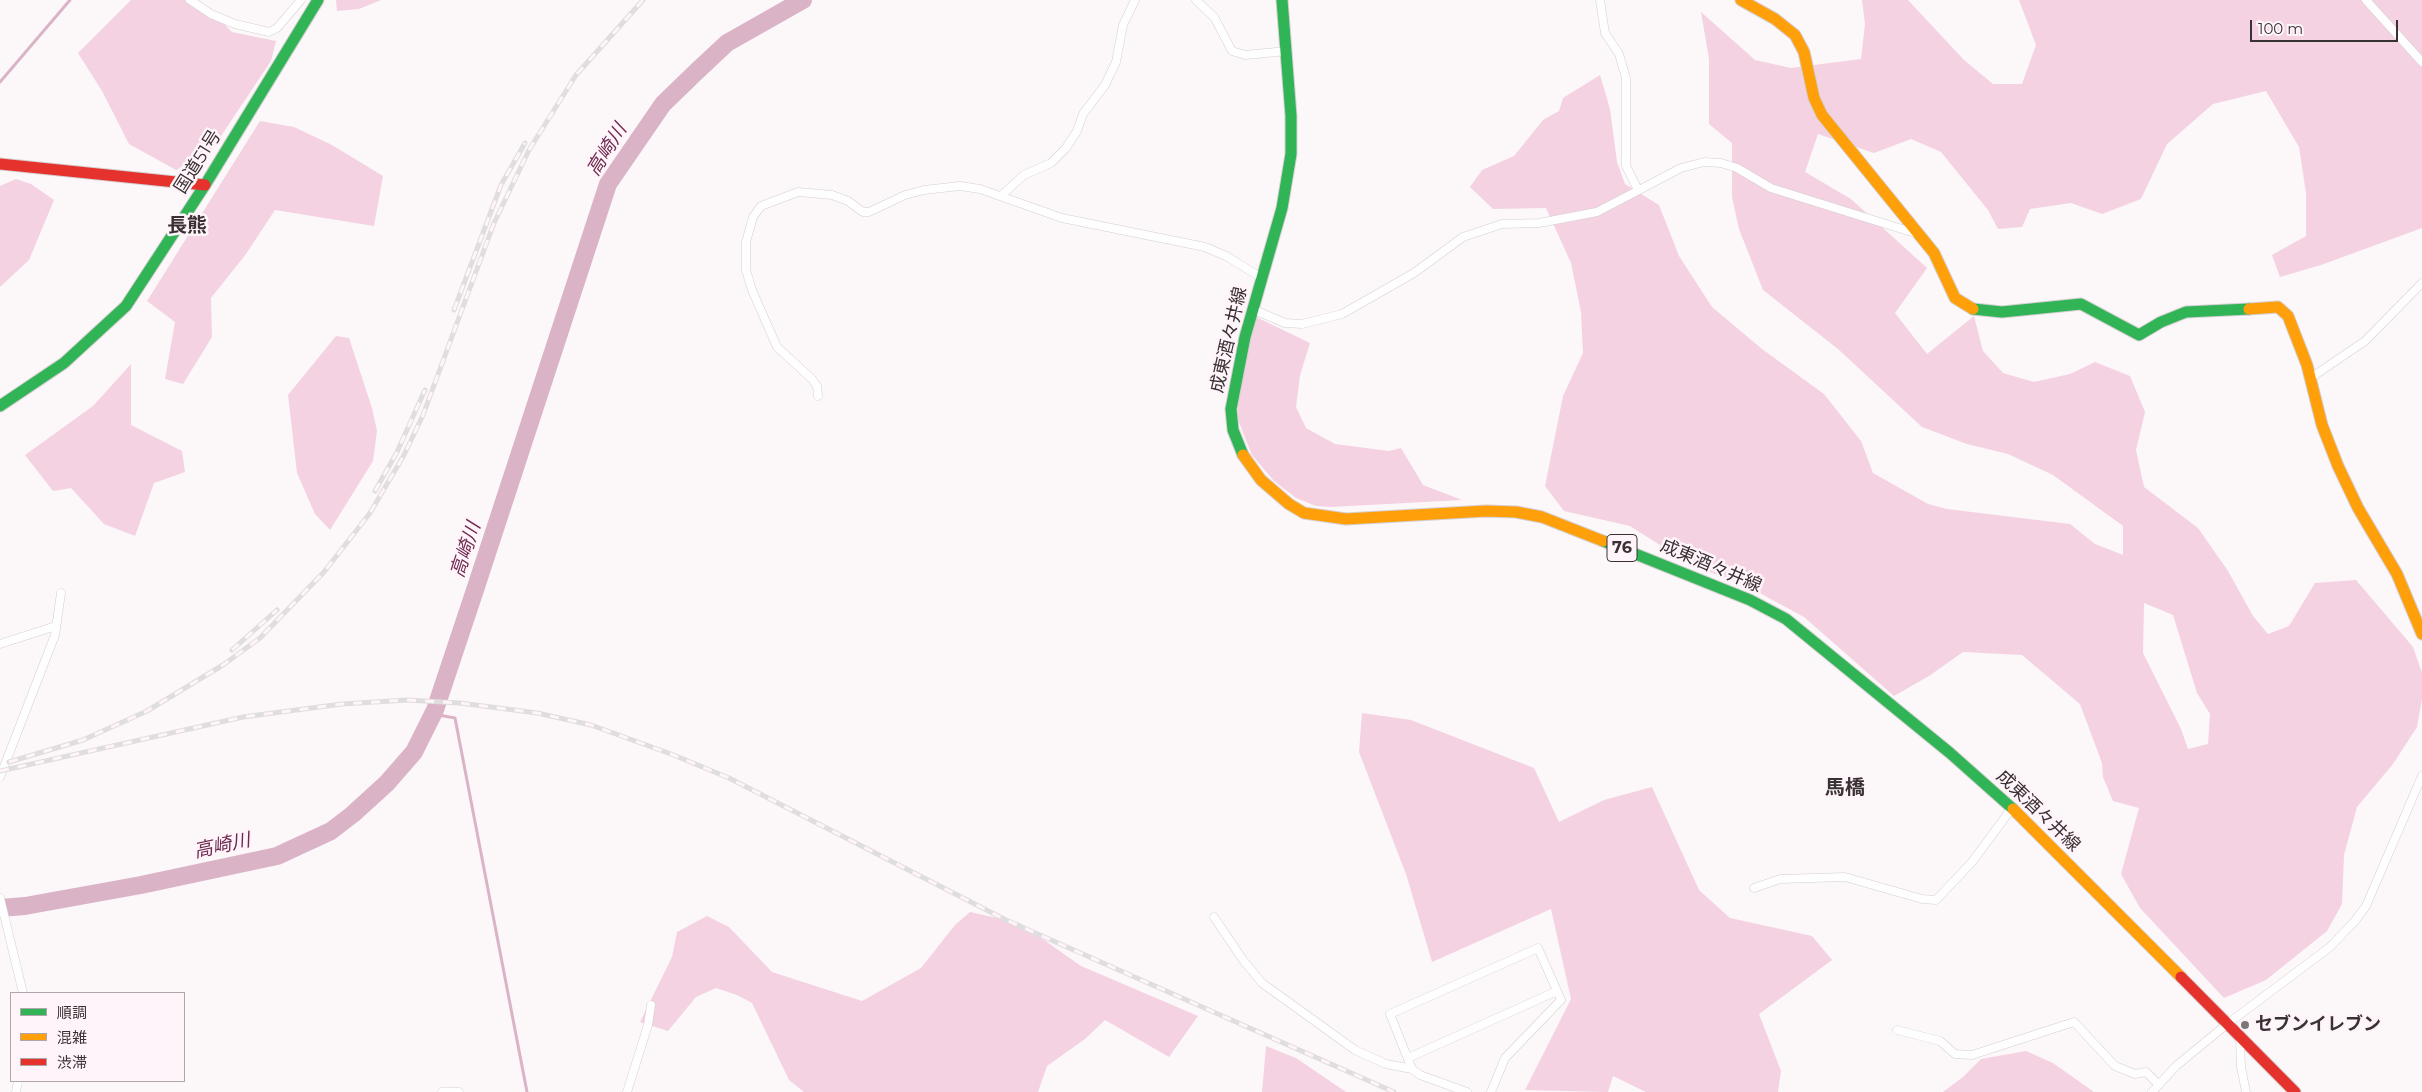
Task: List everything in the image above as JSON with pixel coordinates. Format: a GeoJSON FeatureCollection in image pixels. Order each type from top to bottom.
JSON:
{"type":"FeatureCollection","features":[{"type":"Feature","properties":{"kind":"main road","name":"国道51号"},"geometry":{"type":"LineString","coordinates":[[0,406],[64,363],[126,306],[205,185],[318,0]]}},
{"type":"Feature","properties":{"kind":"main road","name":"成東酒々井線"},"geometry":{"type":"LineString","coordinates":[[1282,0],[1287,51],[1291,154],[1282,208],[1252,309],[1235,385],[1232,409],[1233,430],[1246,461],[1274,493],[1304,513],[1322,517],[1346,519],[1486,510],[1516,512],[1542,517],[1750,600],[1786,619],[1922,730],[2012,808],[2108,902],[2226,1025],[2295,1092]]}},
{"type":"Feature","properties":{"kind":"main road"},"geometry":{"type":"LineString","coordinates":[[1741,0],[1775,19],[1795,35],[1804,52],[1814,98],[1822,115],[1934,253],[1955,298],[1973,309],[2002,312],[2081,304],[2139,335],[2161,322],[2186,312],[2278,307],[2288,316],[2307,365],[2322,425],[2338,466],[2358,508],[2397,574],[2422,634]]}},
{"type":"Feature","properties":{"kind":"main road"},"geometry":{"type":"LineString","coordinates":[[0,164],[205,185]]}},
{"type":"Feature","properties":{"kind":"street"},"geometry":{"type":"LineString","coordinates":[[190,0],[211,14],[235,24],[270,32],[278,28],[301,0]]}},
{"type":"Feature","properties":{"kind":"street"},"geometry":{"type":"LineString","coordinates":[[1002,195],[1024,175],[1051,163],[1066,148],[1077,130],[1083,114],[1106,85],[1116,62],[1123,25],[1135,0]]}},
{"type":"Feature","properties":{"kind":"street"},"geometry":{"type":"LineString","coordinates":[[1196,0],[1214,17],[1232,51],[1244,56],[1287,51]]}},
{"type":"Feature","properties":{"kind":"street"},"geometry":{"type":"LineString","coordinates":[[1600,0],[1605,33],[1619,54],[1626,78],[1626,166],[1638,190]]}},
{"type":"Feature","properties":{"kind":"street"},"geometry":{"type":"LineString","coordinates":[[2366,0],[2422,62]]}},
{"type":"Feature","properties":{"kind":"street"},"geometry":{"type":"LineString","coordinates":[[1252,309],[1285,323],[1302,324],[1342,314],[1414,273],[1463,237],[1502,224],[1539,223],[1597,212],[1681,168],[1704,162],[1721,163],[1737,168],[1771,188],[1918,234]]}},
{"type":"Feature","properties":{"kind":"street"},"geometry":{"type":"LineString","coordinates":[[818,396],[812,378],[777,347],[752,290],[746,270],[746,242],[753,217],[761,206],[798,192],[832,195],[848,201],[864,212],[869,212],[906,195],[944,186],[960,186],[1002,195],[1062,218],[1205,247],[1226,256],[1262,278]]}},
{"type":"Feature","properties":{"kind":"street"},"geometry":{"type":"LineString","coordinates":[[2309,379],[2365,341],[2422,283]]}},
{"type":"Feature","properties":{"kind":"street"},"geometry":{"type":"LineString","coordinates":[[0,777],[56,626],[61,593]]}},
{"type":"Feature","properties":{"kind":"street"},"geometry":{"type":"LineString","coordinates":[[0,644],[56,626]]}},
{"type":"Feature","properties":{"kind":"street"},"geometry":{"type":"LineString","coordinates":[[2152,1092],[2176,1066],[2226,1025],[2330,947],[2354,922],[2366,906],[2422,776]]}},
{"type":"Feature","properties":{"kind":"street"},"geometry":{"type":"LineString","coordinates":[[1754,888],[1780,879],[1845,877],[1922,899],[1936,900],[1972,862],[2012,808]]}},
{"type":"Feature","properties":{"kind":"street"},"geometry":{"type":"LineString","coordinates":[[0,898],[23,992]]}},
{"type":"Feature","properties":{"kind":"street"},"geometry":{"type":"LineString","coordinates":[[1214,917],[1242,960],[1262,982],[1355,1050],[1386,1064],[1412,1069],[1420,1075],[1467,1092]]}},
{"type":"Feature","properties":{"kind":"street"},"geometry":{"type":"LineString","coordinates":[[1412,1069],[1390,1014],[1538,948],[1561,1000],[1505,1058],[1491,1092]]}},
{"type":"Feature","properties":{"kind":"street"},"geometry":{"type":"LineString","coordinates":[[1408,1058],[1557,991]]}},
{"type":"Feature","properties":{"kind":"street"},"geometry":{"type":"LineString","coordinates":[[627,1092],[648,1025],[651,1005]]}},
{"type":"Feature","properties":{"kind":"street"},"geometry":{"type":"LineString","coordinates":[[1897,1030],[1940,1041],[1955,1054],[1972,1056],[2074,1022],[2116,1066],[2135,1074],[2146,1072],[2159,1084]]}},
{"type":"Feature","properties":{"kind":"street"},"geometry":{"type":"LineString","coordinates":[[2240,1038],[2241,1068],[2246,1092]]}},
{"type":"Feature","properties":{"kind":"street"},"geometry":{"type":"LineString","coordinates":[[442,1092],[459,1092]]}},
{"type":"Feature","properties":{"kind":"shaded area"},"geometry":{"type":"Polygon","coordinates":[[[131,0],[185,0],[209,9],[232,32],[276,41],[271,61],[213,148],[176,170],[129,144],[102,91],[78,53],[131,0]]]}},
{"type":"Feature","properties":{"kind":"shaded area"},"geometry":{"type":"Polygon","coordinates":[[[336,0],[381,0],[359,9],[337,11],[336,0]]]}},
{"type":"Feature","properties":{"kind":"shaded area"},"geometry":{"type":"Polygon","coordinates":[[[1862,0],[1908,0],[1964,60],[1993,84],[2022,84],[2036,45],[2019,0],[2422,0],[2422,228],[2321,265],[2280,277],[2272,255],[2306,236],[2306,193],[2299,147],[2266,91],[2213,104],[2167,144],[2141,199],[2102,214],[2071,203],[2030,209],[2022,227],[1998,229],[1988,210],[1941,152],[1911,139],[1874,153],[1818,134],[1805,172],[1851,199],[1927,268],[1895,313],[1927,354],[1974,316],[1983,351],[2003,373],[2034,382],[2070,374],[2095,362],[2130,376],[2145,412],[2136,450],[2144,487],[2198,528],[2228,571],[2253,616],[2268,634],[2289,626],[2315,583],[2356,580],[2413,647],[2422,673],[2422,699],[2417,727],[2393,764],[2357,807],[2344,855],[2342,904],[2327,931],[2266,980],[2224,998],[2140,908],[2121,874],[2139,808],[2113,801],[2103,777],[2102,763],[2080,704],[2022,655],[1963,652],[1929,676],[1894,696],[1804,617],[1743,584],[1693,566],[1630,526],[1564,511],[1545,486],[1563,396],[1583,353],[1581,312],[1571,263],[1546,208],[1493,209],[1470,187],[1482,170],[1514,156],[1543,120],[1559,111],[1563,98],[1600,75],[1610,109],[1617,162],[1625,184],[1659,205],[1679,256],[1712,307],[1762,349],[1824,394],[1861,441],[1873,473],[1928,504],[1947,509],[2070,524],[2095,544],[2123,555],[2123,526],[2053,475],[2008,454],[1967,444],[1922,427],[1838,349],[1763,290],[1739,229],[1732,197],[1732,143],[1709,124],[1709,59],[1701,12],[1755,60],[1791,68],[1861,59],[1865,24],[1862,0]],[[2144,603],[2143,653],[2181,729],[2188,749],[2208,744],[2210,714],[2197,693],[2173,615],[2144,603]]]}},
{"type":"Feature","properties":{"kind":"shaded area"},"geometry":{"type":"Polygon","coordinates":[[[260,121],[294,127],[332,145],[383,176],[374,226],[275,210],[246,254],[211,298],[212,337],[183,384],[165,379],[175,322],[147,301],[260,121]]]}},
{"type":"Feature","properties":{"kind":"shaded area"},"geometry":{"type":"Polygon","coordinates":[[[16,179],[31,184],[54,200],[29,260],[0,287],[0,186],[16,179]]]}},
{"type":"Feature","properties":{"kind":"shaded area"},"geometry":{"type":"Polygon","coordinates":[[[1254,316],[1310,343],[1300,375],[1296,407],[1306,428],[1335,444],[1389,451],[1401,448],[1423,485],[1462,500],[1331,507],[1316,506],[1296,498],[1274,481],[1252,455],[1238,420],[1238,404],[1254,316]]]}},
{"type":"Feature","properties":{"kind":"shaded area"},"geometry":{"type":"Polygon","coordinates":[[[336,336],[349,338],[372,408],[377,431],[373,461],[330,530],[315,514],[297,473],[288,395],[336,336]]]}},
{"type":"Feature","properties":{"kind":"shaded area"},"geometry":{"type":"Polygon","coordinates":[[[131,364],[131,425],[182,451],[185,472],[154,483],[135,536],[104,524],[71,488],[53,491],[25,455],[93,406],[131,364]]]}},
{"type":"Feature","properties":{"kind":"shaded area"},"geometry":{"type":"Polygon","coordinates":[[[1362,713],[1411,720],[1534,768],[1559,822],[1604,800],[1652,787],[1699,890],[1730,918],[1812,936],[1832,960],[1759,1014],[1781,1071],[1778,1092],[1646,1092],[1613,1076],[1608,1092],[1525,1090],[1571,999],[1551,909],[1432,962],[1406,874],[1359,752],[1362,713]]]}},
{"type":"Feature","properties":{"kind":"shaded area"},"geometry":{"type":"Polygon","coordinates":[[[970,912],[1020,923],[1081,966],[1198,1016],[1169,1057],[1105,1020],[1085,1039],[1047,1066],[1038,1092],[804,1092],[789,1080],[752,1003],[737,995],[716,988],[696,997],[668,1031],[640,1022],[672,957],[677,932],[707,916],[729,927],[772,972],[862,1001],[921,968],[955,925],[970,912]]]}},
{"type":"Feature","properties":{"kind":"shaded area"},"geometry":{"type":"Polygon","coordinates":[[[1266,1046],[1296,1058],[1346,1092],[1262,1092],[1266,1046]]]}},
{"type":"Feature","properties":{"kind":"shaded area"},"geometry":{"type":"Polygon","coordinates":[[[2026,1051],[2053,1063],[2094,1092],[1943,1092],[1963,1077],[1981,1059],[2026,1051]]]}},
{"type":"Feature","properties":{"kind":"waterway"},"geometry":{"type":"LineString","coordinates":[[0,82],[70,0]]}},
{"type":"Feature","properties":{"kind":"waterway","name":"高崎川"},"geometry":{"type":"LineString","coordinates":[[0,908],[25,906],[141,885],[277,856],[331,831],[387,783],[414,752],[435,710],[608,184],[663,104],[695,73],[727,43],[803,0]]}},
{"type":"Feature","properties":{"kind":"waterway"},"geometry":{"type":"LineString","coordinates":[[433,714],[455,718],[527,1092]]}},
{"type":"Feature","properties":{"kind":"railway"},"geometry":{"type":"LineString","coordinates":[[9,762],[83,740],[147,711],[223,665],[260,638],[324,572],[370,513],[404,455],[423,415],[494,223],[529,150],[576,75],[643,0]]}},
{"type":"Feature","properties":{"kind":"railway"},"geometry":{"type":"LineString","coordinates":[[454,310],[501,185],[525,143]]}},
{"type":"Feature","properties":{"kind":"railway"},"geometry":{"type":"LineString","coordinates":[[375,491],[397,452],[425,390]]}},
{"type":"Feature","properties":{"kind":"railway"},"geometry":{"type":"LineString","coordinates":[[232,650],[277,610]]}},
{"type":"Feature","properties":{"kind":"railway"},"geometry":{"type":"LineString","coordinates":[[0,771],[243,717],[342,704],[407,700],[460,703],[537,713],[591,725],[671,754],[729,778],[1006,920],[1394,1092]]}},
{"type":"Feature","properties":{"kind":"traffic: fast"},"geometry":{"type":"LineString","coordinates":[[0,406],[64,363],[126,306],[205,185],[318,0]]}},
{"type":"Feature","properties":{"kind":"traffic: fast"},"geometry":{"type":"LineString","coordinates":[[1243,455],[1233,430],[1231,409],[1245,337],[1282,208],[1291,154],[1291,116],[1282,0]]}},
{"type":"Feature","properties":{"kind":"traffic: fast"},"geometry":{"type":"LineString","coordinates":[[1973,309],[2002,312],[2081,304],[2139,335],[2161,322],[2186,312],[2249,309]]}},
{"type":"Feature","properties":{"kind":"traffic: fast"},"geometry":{"type":"LineString","coordinates":[[1603,541],[1750,600],[1786,619],[1950,753],[2013,809]]}},
{"type":"Feature","properties":{"kind":"traffic: slow"},"geometry":{"type":"LineString","coordinates":[[1741,0],[1775,19],[1795,35],[1804,52],[1814,98],[1822,115],[1934,253],[1955,298],[1973,309]]}},
{"type":"Feature","properties":{"kind":"traffic: slow"},"geometry":{"type":"LineString","coordinates":[[2249,309],[2278,307],[2288,316],[2307,365],[2322,425],[2338,466],[2358,508],[2397,574],[2422,634]]}},
{"type":"Feature","properties":{"kind":"traffic: slow"},"geometry":{"type":"LineString","coordinates":[[1243,455],[1261,480],[1289,504],[1304,513],[1346,519],[1486,511],[1516,512],[1542,517],[1603,541]]}},
{"type":"Feature","properties":{"kind":"traffic: slow"},"geometry":{"type":"LineString","coordinates":[[2013,809],[2181,977]]}},
{"type":"Feature","properties":{"kind":"traffic: jam"},"geometry":{"type":"LineString","coordinates":[[0,164],[205,185]]}},
{"type":"Feature","properties":{"kind":"traffic: jam"},"geometry":{"type":"LineString","coordinates":[[2181,977],[2295,1092]]}},
{"type":"Feature","properties":{"kind":"place","name":"セブンイレブン"},"geometry":{"type":"Point","coordinates":[2245,1025]}},
{"type":"Feature","properties":{"kind":"district","name":"長熊"},"geometry":{"type":"Point","coordinates":[187,226]}},
{"type":"Feature","properties":{"kind":"district","name":"馬橋"},"geometry":{"type":"Point","coordinates":[1845,788]}}]}
